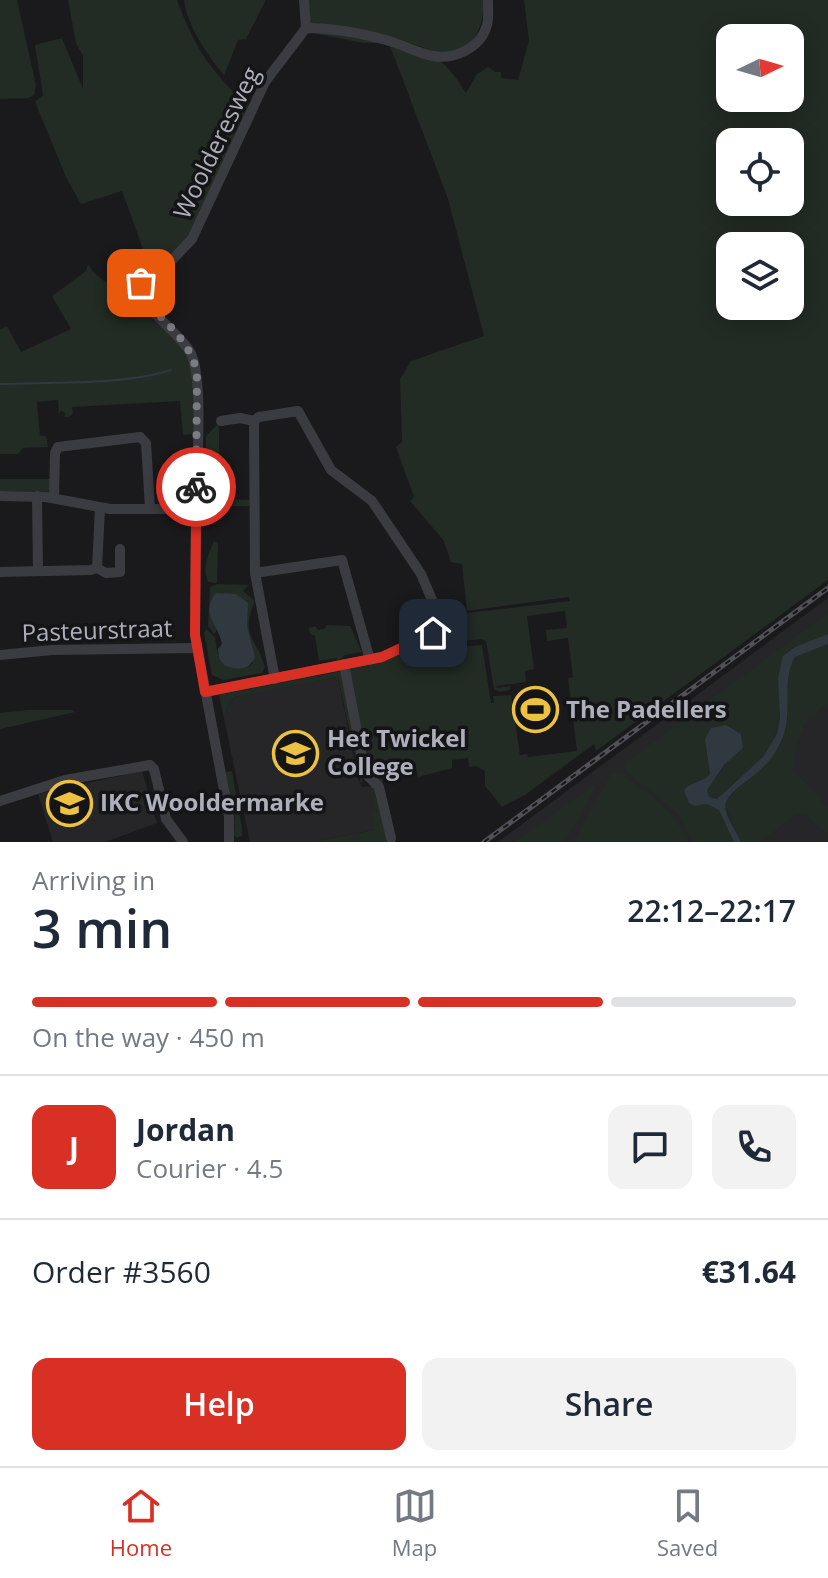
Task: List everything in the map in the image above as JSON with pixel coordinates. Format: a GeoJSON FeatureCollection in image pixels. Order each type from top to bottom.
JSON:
{"type":"FeatureCollection","features":[{"type":"Feature","properties":{"kind":"street"},"geometry":{"type":"LineString","coordinates":[[304,0],[306,28],[346,31],[391,41],[427,55],[451,56],[468,50],[481,36],[487,23],[488,0]]}},
{"type":"Feature","properties":{"kind":"street","name":"Woolderesweg"},"geometry":{"type":"LineString","coordinates":[[229,842],[229,817],[196,648],[196,519],[192,512],[196,505],[195,361],[189,349],[142,298],[138,288],[192,239],[265,82],[306,28]]}},
{"type":"Feature","properties":{"kind":"street"},"geometry":{"type":"LineString","coordinates":[[205,692],[388,655],[438,630],[441,621],[421,574],[372,501],[331,470],[298,411],[259,417],[254,421]]}},
{"type":"Feature","properties":{"kind":"street"},"geometry":{"type":"LineString","coordinates":[[221,421],[240,418],[254,421]]}},
{"type":"Feature","properties":{"kind":"street"},"geometry":{"type":"LineString","coordinates":[[254,421],[255,573],[275,679]]}},
{"type":"Feature","properties":{"kind":"street"},"geometry":{"type":"LineString","coordinates":[[54,498],[57,448],[140,437],[146,443],[150,508]]}},
{"type":"Feature","properties":{"kind":"street"},"geometry":{"type":"LineString","coordinates":[[0,496],[54,498],[100,508],[186,509],[192,512]]}},
{"type":"Feature","properties":{"kind":"street"},"geometry":{"type":"LineString","coordinates":[[37,496],[38,571]]}},
{"type":"Feature","properties":{"kind":"street"},"geometry":{"type":"LineString","coordinates":[[97,568],[100,508]]}},
{"type":"Feature","properties":{"kind":"street"},"geometry":{"type":"LineString","coordinates":[[0,572],[97,568],[106,573],[120,572],[120,549]]}},
{"type":"Feature","properties":{"kind":"street"},"geometry":{"type":"LineString","coordinates":[[255,573],[342,560],[370,660]]}},
{"type":"Feature","properties":{"kind":"street","name":"Pasteurstraat"},"geometry":{"type":"LineString","coordinates":[[0,655],[65,649],[196,648]]}},
{"type":"Feature","properties":{"kind":"street"},"geometry":{"type":"LineString","coordinates":[[344,664],[365,773],[379,787],[391,838]]}},
{"type":"Feature","properties":{"kind":"street"},"geometry":{"type":"LineString","coordinates":[[0,801],[56,782],[150,765],[154,769],[166,819],[183,842]]}},
{"type":"Feature","properties":{"kind":"shaded area"},"geometry":{"type":"Polygon","coordinates":[[[0,0],[17,0],[36,85],[34,95],[28,98],[0,99],[0,0]]]}},
{"type":"Feature","properties":{"kind":"shaded area"},"geometry":{"type":"Polygon","coordinates":[[[68,0],[177,0],[206,59],[250,108],[198,223],[182,244],[151,271],[122,191],[81,204],[66,177],[35,102],[43,95],[35,45],[62,38],[83,89],[83,56],[76,43],[68,0]]]}},
{"type":"Feature","properties":{"kind":"shaded area"},"geometry":{"type":"Polygon","coordinates":[[[184,0],[266,0],[246,39],[238,40],[224,75],[194,30],[184,0]]]}},
{"type":"Feature","properties":{"kind":"shaded area"},"geometry":{"type":"Polygon","coordinates":[[[305,0],[484,0],[482,19],[470,44],[454,53],[443,53],[401,40],[307,26],[305,0]]]}},
{"type":"Feature","properties":{"kind":"shaded area"},"geometry":{"type":"Polygon","coordinates":[[[524,0],[828,0],[828,580],[596,751],[594,744],[525,795],[502,807],[485,786],[485,771],[476,766],[469,767],[468,758],[452,760],[452,768],[418,777],[415,762],[382,776],[383,799],[380,783],[368,772],[350,669],[392,657],[428,639],[442,648],[482,645],[491,703],[494,703],[493,696],[511,695],[520,755],[527,754],[528,757],[577,751],[568,678],[573,677],[568,638],[547,641],[546,630],[567,628],[565,611],[527,616],[534,669],[525,671],[526,682],[496,686],[510,686],[510,690],[499,692],[494,689],[486,641],[444,643],[438,636],[444,629],[444,622],[467,613],[570,601],[569,597],[467,611],[462,564],[451,562],[444,541],[410,501],[414,497],[396,447],[402,442],[400,379],[411,361],[484,336],[448,199],[389,43],[364,43],[312,33],[357,36],[393,43],[425,53],[445,66],[466,93],[477,74],[488,67],[501,72],[501,78],[518,80],[529,41],[524,0]]]}},
{"type":"Feature","properties":{"kind":"shaded area"},"geometry":{"type":"Polygon","coordinates":[[[88,264],[107,283],[142,299],[161,317],[186,350],[196,378],[194,434],[183,435],[180,401],[72,407],[73,413],[69,417],[64,417],[66,413],[61,411],[59,414],[58,400],[37,402],[40,436],[46,436],[48,447],[23,448],[18,454],[0,454],[0,329],[7,326],[21,352],[71,329],[52,296],[86,271],[88,264]]]}},
{"type":"Feature","properties":{"kind":"shaded area"},"geometry":{"type":"Polygon","coordinates":[[[219,423],[219,497],[223,497],[224,491],[224,499],[250,500],[250,506],[219,506],[211,490],[207,473],[206,436],[219,423]]]}},
{"type":"Feature","properties":{"kind":"shaded area"},"geometry":{"type":"Polygon","coordinates":[[[0,479],[55,479],[53,492],[0,491],[0,479]]]}},
{"type":"Feature","properties":{"kind":"shaded area"},"geometry":{"type":"Polygon","coordinates":[[[214,541],[218,544],[217,583],[208,582],[206,572],[214,541]]]}},
{"type":"Feature","properties":{"kind":"shaded area"},"geometry":{"type":"Polygon","coordinates":[[[217,584],[249,585],[243,591],[255,601],[249,630],[265,667],[262,673],[223,680],[212,675],[204,633],[206,629],[215,637],[218,655],[249,666],[253,663],[246,625],[216,594],[214,634],[208,626],[210,587],[217,584]]]}},
{"type":"Feature","properties":{"kind":"shaded area"},"geometry":{"type":"Polygon","coordinates":[[[216,593],[236,594],[248,603],[247,626],[255,657],[246,667],[228,667],[219,658],[218,649],[222,644],[209,607],[216,593]]]}},
{"type":"Feature","properties":{"kind":"shaded area"},"geometry":{"type":"Polygon","coordinates":[[[828,598],[828,842],[498,842],[828,598]]]}},
{"type":"Feature","properties":{"kind":"shaded area"},"geometry":{"type":"Polygon","coordinates":[[[828,613],[828,634],[788,650],[779,721],[761,759],[720,798],[709,797],[707,790],[729,760],[741,734],[731,726],[709,768],[710,774],[706,779],[687,786],[706,804],[719,810],[734,842],[693,842],[678,814],[626,771],[625,763],[828,613]]]}},
{"type":"Feature","properties":{"kind":"shaded area"},"geometry":{"type":"Polygon","coordinates":[[[327,625],[350,626],[362,652],[345,655],[338,661],[337,658],[319,661],[315,636],[310,634],[309,628],[324,629],[327,625]]]}},
{"type":"Feature","properties":{"kind":"shaded area"},"geometry":{"type":"Polygon","coordinates":[[[828,634],[828,644],[795,657],[791,666],[786,727],[776,751],[726,802],[728,817],[741,842],[734,842],[719,810],[706,804],[695,806],[689,803],[684,791],[710,774],[705,739],[711,728],[726,725],[741,734],[743,748],[724,765],[707,790],[709,797],[717,799],[763,757],[777,734],[780,718],[778,678],[783,656],[795,647],[828,634]]]}},
{"type":"Feature","properties":{"kind":"shaded area"},"geometry":{"type":"Polygon","coordinates":[[[828,644],[828,709],[824,705],[814,717],[811,715],[797,745],[796,764],[792,768],[828,807],[828,835],[806,815],[796,814],[761,842],[741,842],[725,805],[771,758],[783,738],[788,718],[789,676],[795,657],[828,644]]]}},
{"type":"Feature","properties":{"kind":"shaded area"},"geometry":{"type":"Polygon","coordinates":[[[341,671],[364,775],[361,784],[338,677],[235,697],[227,706],[226,714],[223,714],[219,695],[341,671]]]}},
{"type":"Feature","properties":{"kind":"shaded area"},"geometry":{"type":"Polygon","coordinates":[[[338,677],[358,779],[362,787],[372,786],[377,812],[374,830],[312,842],[250,842],[223,714],[226,714],[227,706],[235,697],[338,677]]]}},
{"type":"Feature","properties":{"kind":"shaded area"},"geometry":{"type":"Polygon","coordinates":[[[28,710],[75,712],[0,729],[0,713],[28,710]]]}},
{"type":"Feature","properties":{"kind":"shaded area"},"geometry":{"type":"Polygon","coordinates":[[[142,771],[157,823],[105,842],[53,842],[38,794],[142,771]]]}},
{"type":"Feature","properties":{"kind":"shaded area"},"geometry":{"type":"Polygon","coordinates":[[[232,771],[242,829],[242,836],[237,838],[224,772],[232,771]]]}},
{"type":"Feature","properties":{"kind":"shaded area"},"geometry":{"type":"Polygon","coordinates":[[[612,772],[622,774],[660,804],[676,821],[688,842],[574,842],[612,772]]]}},
{"type":"Feature","properties":{"kind":"shaded area"},"geometry":{"type":"Polygon","coordinates":[[[369,781],[375,785],[389,842],[312,842],[374,830],[371,814],[377,812],[369,781]]]}},
{"type":"Feature","properties":{"kind":"shaded area"},"geometry":{"type":"Polygon","coordinates":[[[594,785],[565,842],[515,842],[594,785]]]}},
{"type":"Feature","properties":{"kind":"waterway"},"geometry":{"type":"LineString","coordinates":[[0,384],[110,380],[171,370]]}},
{"type":"Feature","properties":{"kind":"railway"},"geometry":{"type":"LineString","coordinates":[[484,842],[828,588]]}},
{"type":"Feature","properties":{"kind":"way so far"},"geometry":{"type":"LineString","coordinates":[[141,283],[138,288],[142,298],[189,349],[195,361],[196,487]]}},
{"type":"Feature","properties":{"kind":"place","name":"The Padellers"},"geometry":{"type":"Point","coordinates":[535,710]}},
{"type":"Feature","properties":{"kind":"place","name":"Het Twickel College"},"geometry":{"type":"Point","coordinates":[296,753]}},
{"type":"Feature","properties":{"kind":"place","name":"IKC Wooldermarke"},"geometry":{"type":"Point","coordinates":[69,803]}},
{"type":"Feature","properties":{"kind":"route"},"geometry":{"type":"LineString","coordinates":[[196,487],[196,505],[192,512],[196,519],[195,635],[205,692],[382,657],[433,633]]}}]}
